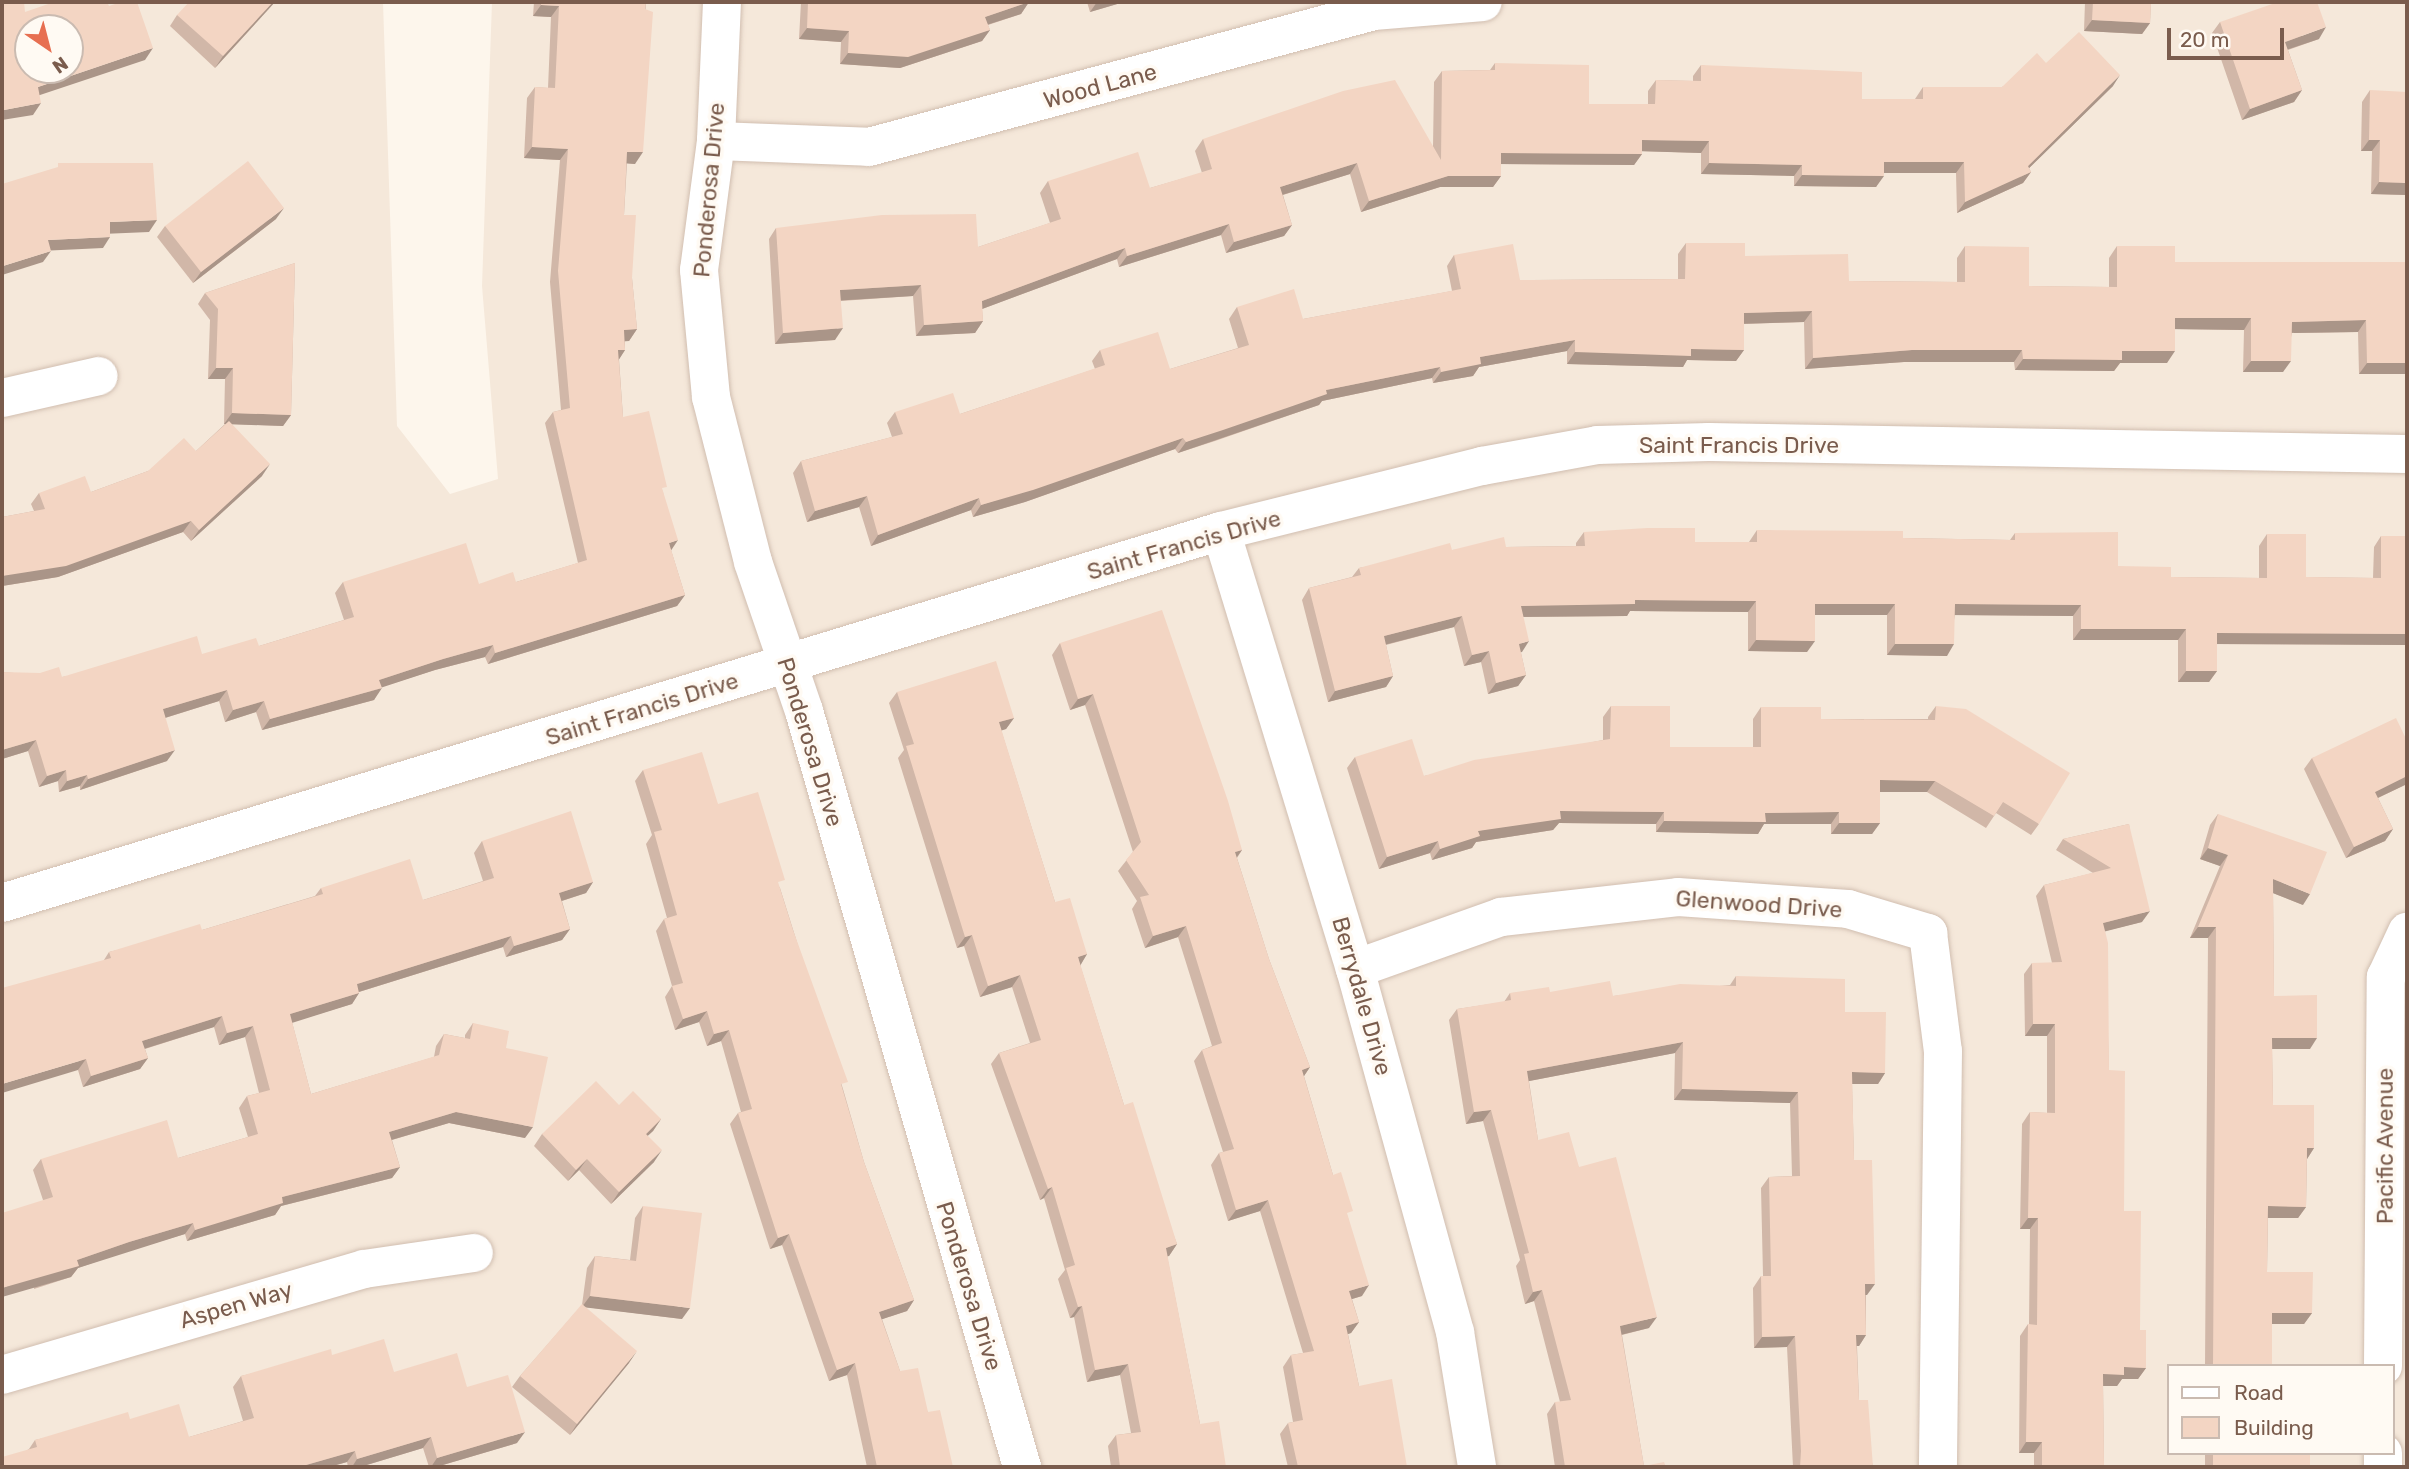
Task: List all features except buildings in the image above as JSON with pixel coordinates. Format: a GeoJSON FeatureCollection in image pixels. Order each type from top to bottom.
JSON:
{"type":"FeatureCollection","features":[{"type":"Feature","properties":{"kind":"street","name":"Ponderosa Drive"},"geometry":{"type":"LineString","coordinates":[[722,2],[716,141],[699,270],[711,397],[752,562],[804,711],[1022,1467]]}},
{"type":"Feature","properties":{"kind":"street","name":"Wood Lane"},"geometry":{"type":"LineString","coordinates":[[716,141],[869,147],[1374,10],[1483,2]]}},
{"type":"Feature","properties":{"kind":"street"},"geometry":{"type":"LineString","coordinates":[[2,398],[99,376]]}},
{"type":"Feature","properties":{"kind":"street","name":"Saint Francis Drive"},"geometry":{"type":"LineString","coordinates":[[2,902],[1221,531],[1482,466],[1597,445],[1709,442],[2407,454]]}},
{"type":"Feature","properties":{"kind":"street","name":"Berrydale Drive"},"geometry":{"type":"LineString","coordinates":[[1221,531],[1355,969],[1455,1332],[1477,1467]]}},
{"type":"Feature","properties":{"kind":"street","name":"Glenwood Drive"},"geometry":{"type":"LineString","coordinates":[[1355,969],[1501,917],[1678,897],[1849,909],[1927,933],[1943,1051],[1938,1467]]}},
{"type":"Feature","properties":{"kind":"street","name":"Pacific Avenue"},"geometry":{"type":"LineString","coordinates":[[2384,1364],[2386,977],[2407,932]]}},
{"type":"Feature","properties":{"kind":"street","name":"Aspen Way"},"geometry":{"type":"LineString","coordinates":[[2,1375],[364,1269],[474,1253]]}},
{"type":"Feature","properties":{"kind":"shaded area"},"geometry":{"type":"Polygon","coordinates":[[[2,2],[383,2],[397,426],[450,494],[498,479],[482,286],[492,2],[2407,2],[2407,1467],[2,1467],[2,2]]]}}]}
